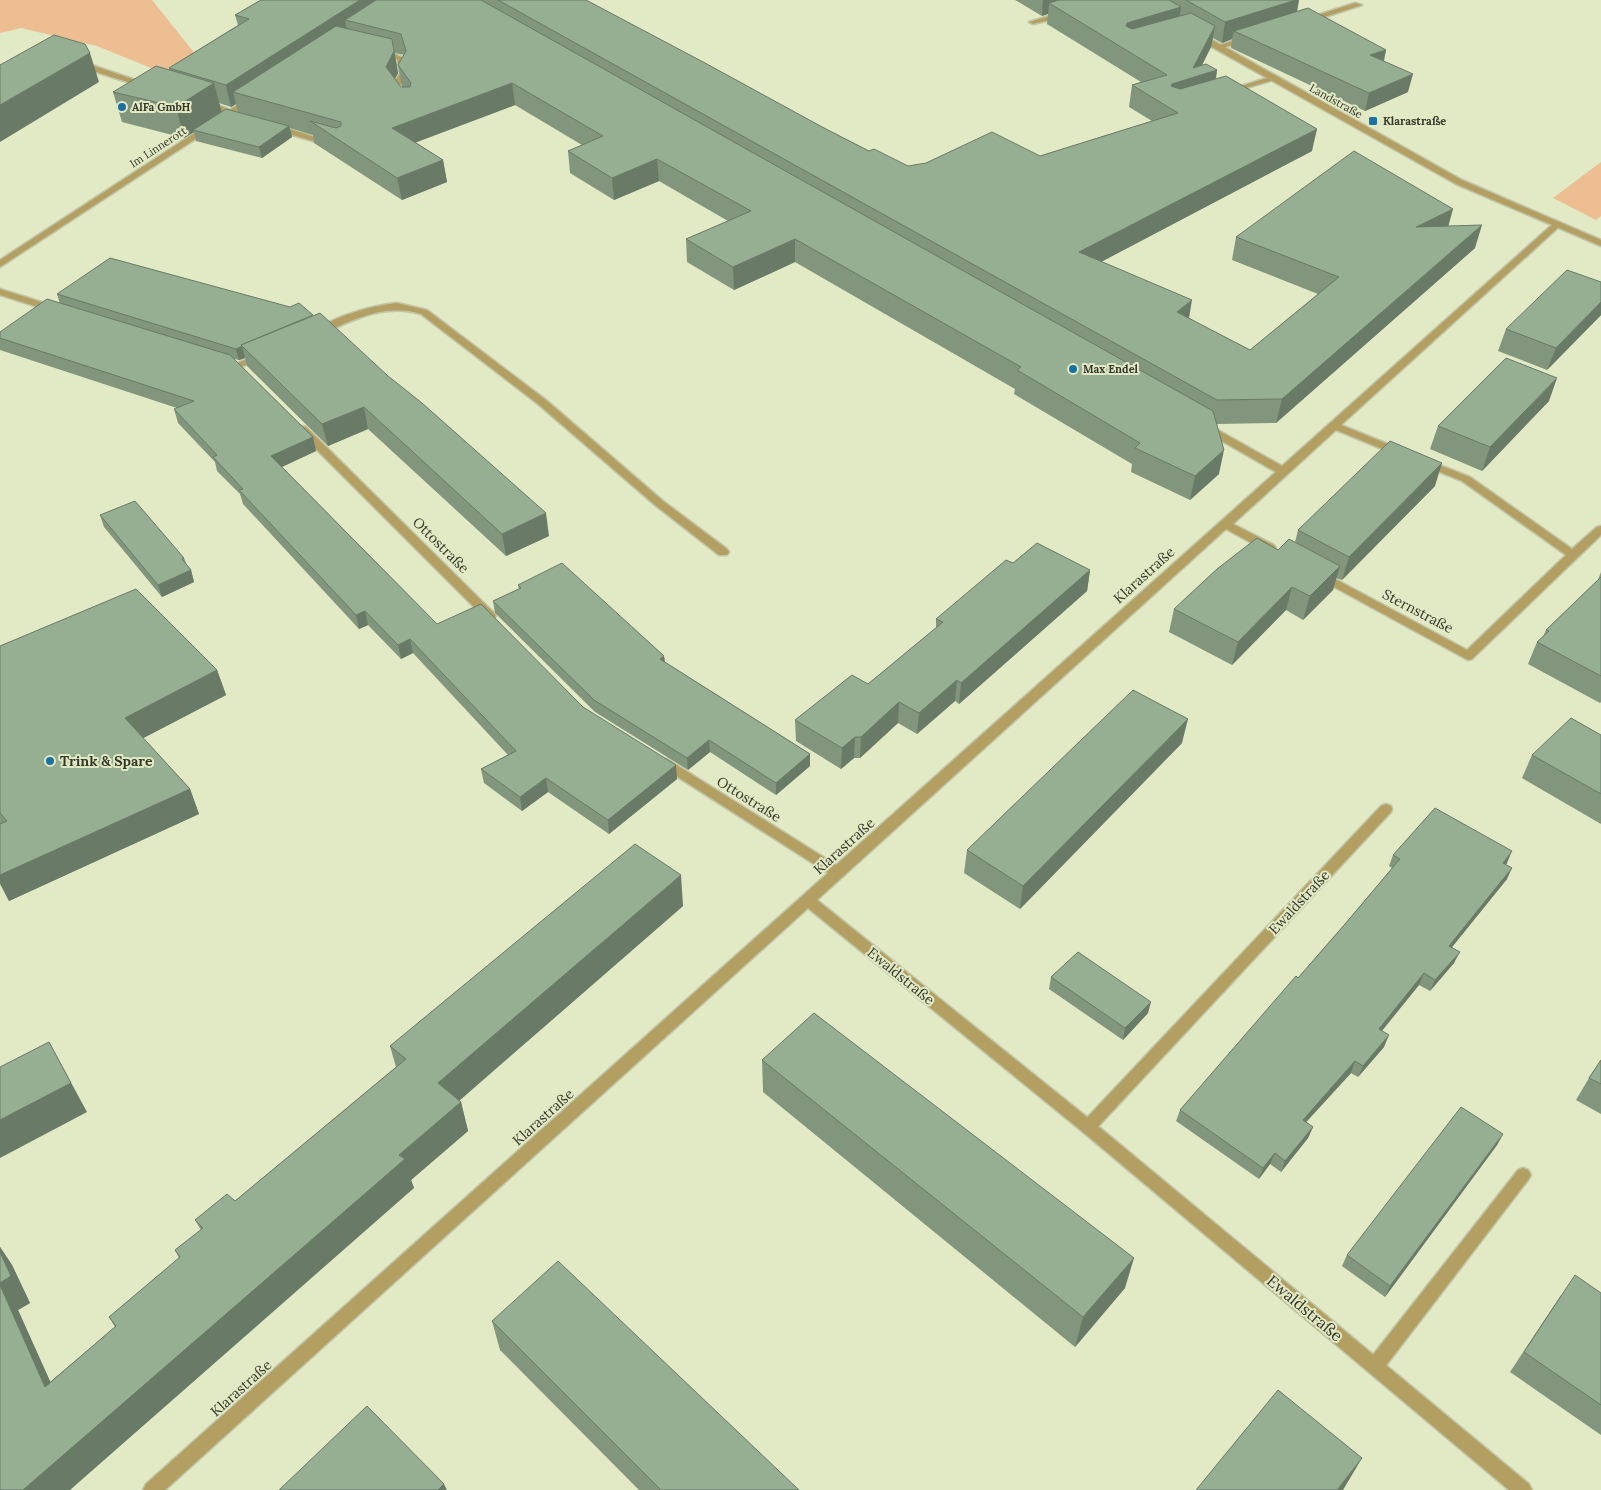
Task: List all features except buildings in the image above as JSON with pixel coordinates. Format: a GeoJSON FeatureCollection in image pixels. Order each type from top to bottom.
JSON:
{"type":"FeatureCollection","features":[{"type":"Feature","properties":{"kind":"street"},"geometry":{"type":"LineString","coordinates":[[1294,24],[1358,5]]}},
{"type":"Feature","properties":{"kind":"street"},"geometry":{"type":"LineString","coordinates":[[1033,22],[1069,12]]}},
{"type":"Feature","properties":{"kind":"street","name":"Landstraße"},"geometry":{"type":"LineString","coordinates":[[1187,29],[1459,182],[1557,226],[1601,243]]}},
{"type":"Feature","properties":{"kind":"street"},"geometry":{"type":"LineString","coordinates":[[1218,47],[1256,35]]}},
{"type":"Feature","properties":{"kind":"street"},"geometry":{"type":"LineString","coordinates":[[366,48],[400,58],[404,73],[394,87],[404,100]]}},
{"type":"Feature","properties":{"kind":"street"},"geometry":{"type":"LineString","coordinates":[[68,61],[159,89]]}},
{"type":"Feature","properties":{"kind":"street"},"geometry":{"type":"LineString","coordinates":[[1219,94],[1273,79]]}},
{"type":"Feature","properties":{"kind":"street","name":"Im Linnerott"},"geometry":{"type":"LineString","coordinates":[[0,264],[233,115],[257,96]]}},
{"type":"Feature","properties":{"kind":"street"},"geometry":{"type":"LineString","coordinates":[[196,100],[233,115]]}},
{"type":"Feature","properties":{"kind":"street"},"geometry":{"type":"LineString","coordinates":[[266,125],[340,146]]}},
{"type":"Feature","properties":{"kind":"street","name":"Klarastraße"},"geometry":{"type":"LineString","coordinates":[[152,1490],[1557,226]]}},
{"type":"Feature","properties":{"kind":"street"},"geometry":{"type":"LineString","coordinates":[[0,292],[67,313]]}},
{"type":"Feature","properties":{"kind":"street"},"geometry":{"type":"LineString","coordinates":[[310,335],[383,307],[411,306],[424,312],[542,402],[659,503],[723,552]]}},
{"type":"Feature","properties":{"kind":"street"},"geometry":{"type":"LineString","coordinates":[[237,367],[274,350]]}},
{"type":"Feature","properties":{"kind":"street","name":"Ottostraße"},"geometry":{"type":"LineString","coordinates":[[295,421],[499,625]]}},
{"type":"Feature","properties":{"kind":"street"},"geometry":{"type":"LineString","coordinates":[[1196,422],[1283,471]]}},
{"type":"Feature","properties":{"kind":"street"},"geometry":{"type":"LineString","coordinates":[[1334,426],[1466,478],[1573,555]]}},
{"type":"Feature","properties":{"kind":"street"},"geometry":{"type":"LineString","coordinates":[[1225,524],[1277,552]]}},
{"type":"Feature","properties":{"kind":"street","name":"Sternstraße"},"geometry":{"type":"LineString","coordinates":[[1312,571],[1468,656],[1601,529]]}},
{"type":"Feature","properties":{"kind":"street","name":"Ottostraße"},"geometry":{"type":"LineString","coordinates":[[656,758],[838,873]]}},
{"type":"Feature","properties":{"kind":"street","name":"Ewaldstraße"},"geometry":{"type":"LineString","coordinates":[[1088,1127],[1386,809]]}},
{"type":"Feature","properties":{"kind":"street","name":"Ewaldstraße"},"geometry":{"type":"LineString","coordinates":[[808,900],[1088,1127],[1523,1490]]}},
{"type":"Feature","properties":{"kind":"street"},"geometry":{"type":"LineString","coordinates":[[1374,1366],[1523,1175]]}},
{"type":"Feature","properties":{"kind":"shaded area"},"geometry":{"type":"Polygon","coordinates":[[[0,0],[152,0],[204,65],[183,81],[97,46],[21,28],[0,33],[0,0]]]}},
{"type":"Feature","properties":{"kind":"shaded area"},"geometry":{"type":"Polygon","coordinates":[[[1601,162],[1601,216],[1596,220],[1553,198],[1601,162]]]}},
{"type":"Feature","properties":{"kind":"place","name":"AlFa GmbH"},"geometry":{"type":"Point","coordinates":[122,107]}},
{"type":"Feature","properties":{"kind":"place","name":"Klarastraße"},"geometry":{"type":"Point","coordinates":[1373,121]}},
{"type":"Feature","properties":{"kind":"place","name":"Max Endel"},"geometry":{"type":"Point","coordinates":[1073,369]}},
{"type":"Feature","properties":{"kind":"place","name":"Trink & Spare"},"geometry":{"type":"Point","coordinates":[50,761]}}]}
